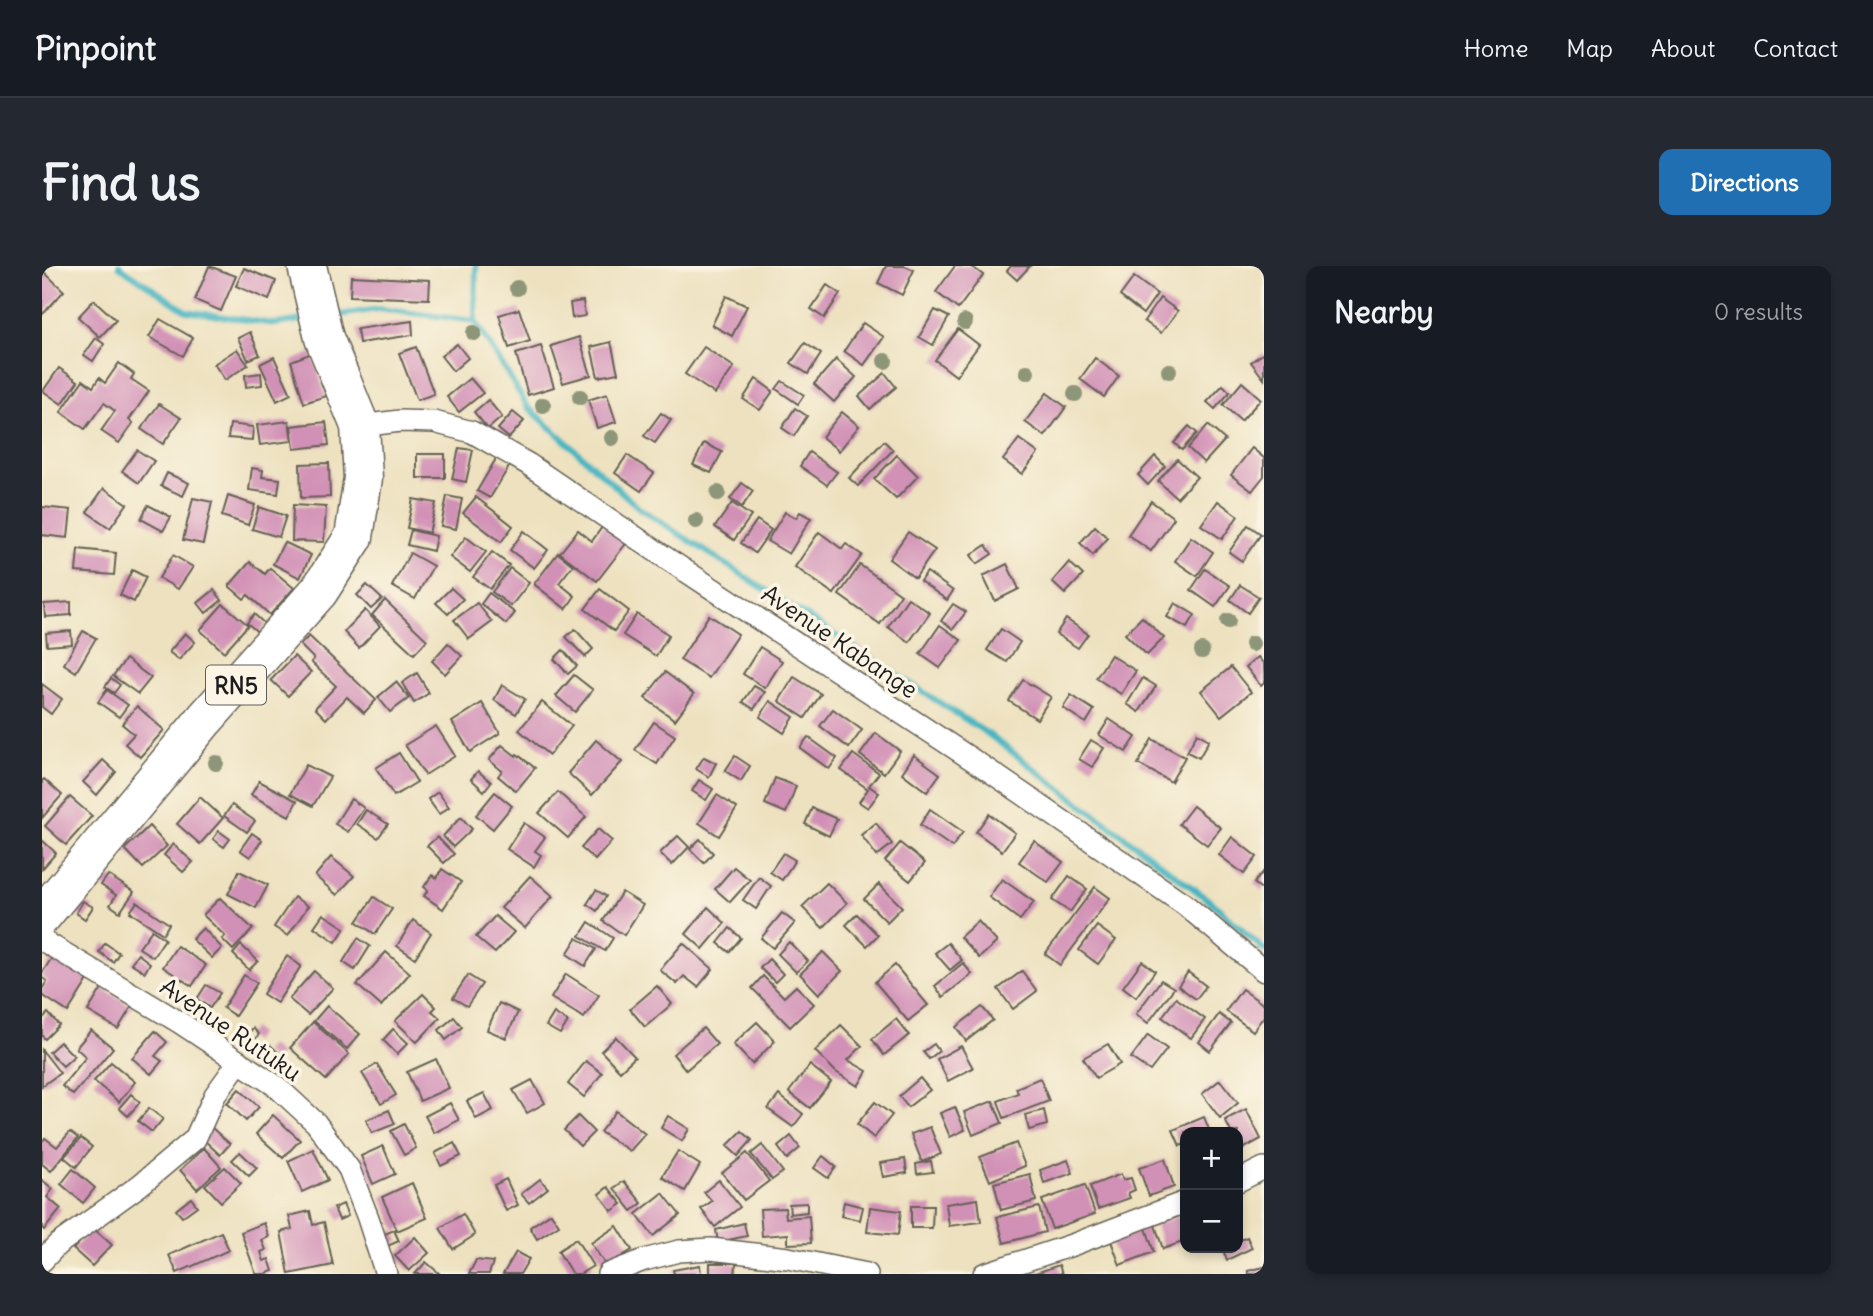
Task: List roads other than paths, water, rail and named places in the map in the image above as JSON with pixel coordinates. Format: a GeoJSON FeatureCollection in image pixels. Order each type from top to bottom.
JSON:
{"type":"FeatureCollection","features":[{"type":"Feature","properties":{"kind":"highway","name":"RN5"},"geometry":{"type":"LineString","coordinates":[[42,916],[205,719],[319,591],[354,537],[363,478],[360,426],[324,338],[309,276]]}},
{"type":"Feature","properties":{"kind":"street","name":"Avenue Kabange"},"geometry":{"type":"LineString","coordinates":[[360,426],[400,421],[434,422],[472,432],[528,464],[1184,904],[1264,971]]}},
{"type":"Feature","properties":{"kind":"street","name":"Avenue Rutuku"},"geometry":{"type":"LineString","coordinates":[[42,940],[179,1022],[276,1086],[316,1123],[349,1169],[386,1274]]}},
{"type":"Feature","properties":{"kind":"street"},"geometry":{"type":"LineString","coordinates":[[42,1261],[57,1245],[140,1185],[194,1139],[215,1095],[239,1063]]}},
{"type":"Feature","properties":{"kind":"street"},"geometry":{"type":"LineString","coordinates":[[1243,1178],[1264,1168]]}},
{"type":"Feature","properties":{"kind":"street"},"geometry":{"type":"LineString","coordinates":[[984,1274],[1072,1245],[1180,1204]]}},
{"type":"Feature","properties":{"kind":"street"},"geometry":{"type":"LineString","coordinates":[[608,1274],[679,1251],[711,1249],[788,1258],[867,1274]]}},
{"type":"Feature","properties":{"kind":"waterway"},"geometry":{"type":"LineString","coordinates":[[119,266],[186,311],[275,324],[309,319]]}},
{"type":"Feature","properties":{"kind":"waterway"},"geometry":{"type":"LineString","coordinates":[[476,266],[475,321],[528,407],[639,508],[988,734],[1214,904],[1264,950]]}},
{"type":"Feature","properties":{"kind":"waterway"},"geometry":{"type":"LineString","coordinates":[[333,316],[379,309],[475,321]]}}]}
